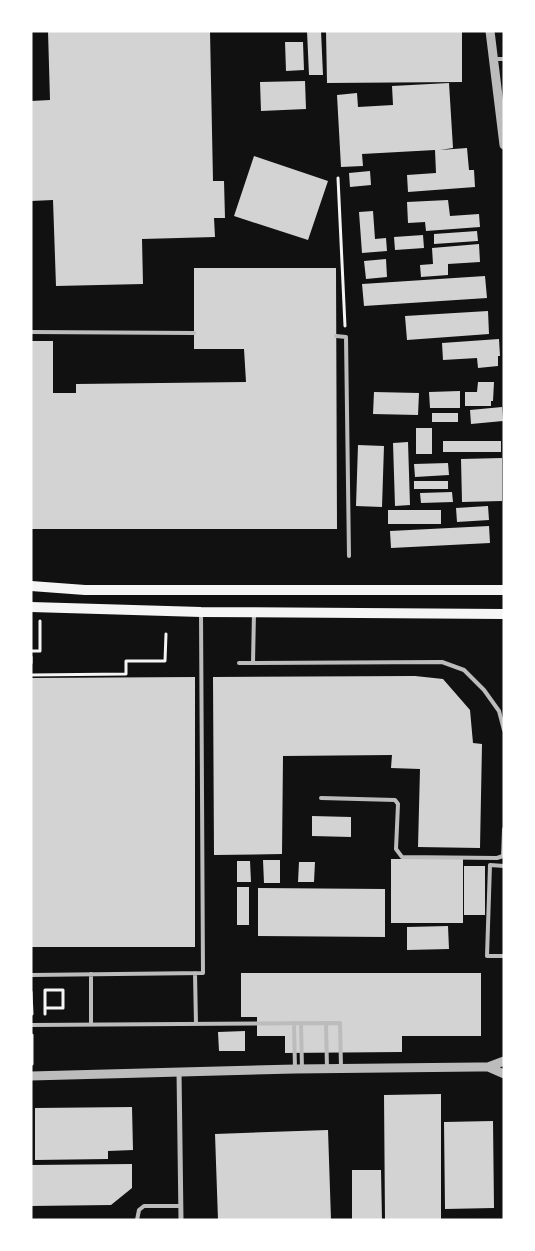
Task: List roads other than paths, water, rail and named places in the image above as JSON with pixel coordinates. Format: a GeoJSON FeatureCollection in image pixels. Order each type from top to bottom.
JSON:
{"type":"FeatureCollection","features":[{"type":"Feature","properties":{"kind":"main road"},"geometry":{"type":"LineString","coordinates":[[31,586],[85,590],[504,590]]}},
{"type":"Feature","properties":{"kind":"main road"},"geometry":{"type":"LineString","coordinates":[[36,607],[201,612],[504,614]]}},
{"type":"Feature","properties":{"kind":"street"},"geometry":{"type":"LineString","coordinates":[[490,31],[501,97],[504,145]]}},
{"type":"Feature","properties":{"kind":"street"},"geometry":{"type":"LineString","coordinates":[[32,1076],[299,1069],[488,1067],[504,1061]]}},
{"type":"Feature","properties":{"kind":"street"},"geometry":{"type":"LineString","coordinates":[[488,1067],[504,1074]]}},
{"type":"Feature","properties":{"kind":"street"},"geometry":{"type":"LineString","coordinates":[[179,1072],[181,1220]]}},
{"type":"Feature","properties":{"kind":"lane"},"geometry":{"type":"LineString","coordinates":[[494,59],[504,59]]}},
{"type":"Feature","properties":{"kind":"lane"},"geometry":{"type":"LineString","coordinates":[[31,332],[194,333]]}},
{"type":"Feature","properties":{"kind":"lane"},"geometry":{"type":"LineString","coordinates":[[336,336],[346,337],[349,556]]}},
{"type":"Feature","properties":{"kind":"lane"},"geometry":{"type":"LineString","coordinates":[[31,975],[203,973],[201,612]]}},
{"type":"Feature","properties":{"kind":"lane"},"geometry":{"type":"LineString","coordinates":[[253,663],[254,612]]}},
{"type":"Feature","properties":{"kind":"lane"},"geometry":{"type":"LineString","coordinates":[[239,663],[442,662],[464,670],[484,690],[499,711],[503,727]]}},
{"type":"Feature","properties":{"kind":"lane"},"geometry":{"type":"LineString","coordinates":[[321,798],[395,800],[398,804],[396,850],[402,857],[497,858],[503,856],[504,829]]}},
{"type":"Feature","properties":{"kind":"lane"},"geometry":{"type":"LineString","coordinates":[[504,866],[490,865],[487,956],[504,956]]}},
{"type":"Feature","properties":{"kind":"lane"},"geometry":{"type":"LineString","coordinates":[[196,973],[196,1024]]}},
{"type":"Feature","properties":{"kind":"lane"},"geometry":{"type":"LineString","coordinates":[[91,974],[91,1024]]}},
{"type":"Feature","properties":{"kind":"lane"},"geometry":{"type":"LineString","coordinates":[[294,1023],[299,1069]]}},
{"type":"Feature","properties":{"kind":"lane"},"geometry":{"type":"LineString","coordinates":[[299,1069],[301,1023]]}},
{"type":"Feature","properties":{"kind":"lane"},"geometry":{"type":"LineString","coordinates":[[326,1023],[327,1069]]}},
{"type":"Feature","properties":{"kind":"lane"},"geometry":{"type":"LineString","coordinates":[[31,1025],[340,1023],[341,1069]]}},
{"type":"Feature","properties":{"kind":"lane"},"geometry":{"type":"LineString","coordinates":[[137,1220],[139,1210],[144,1206],[181,1206]]}}]}
